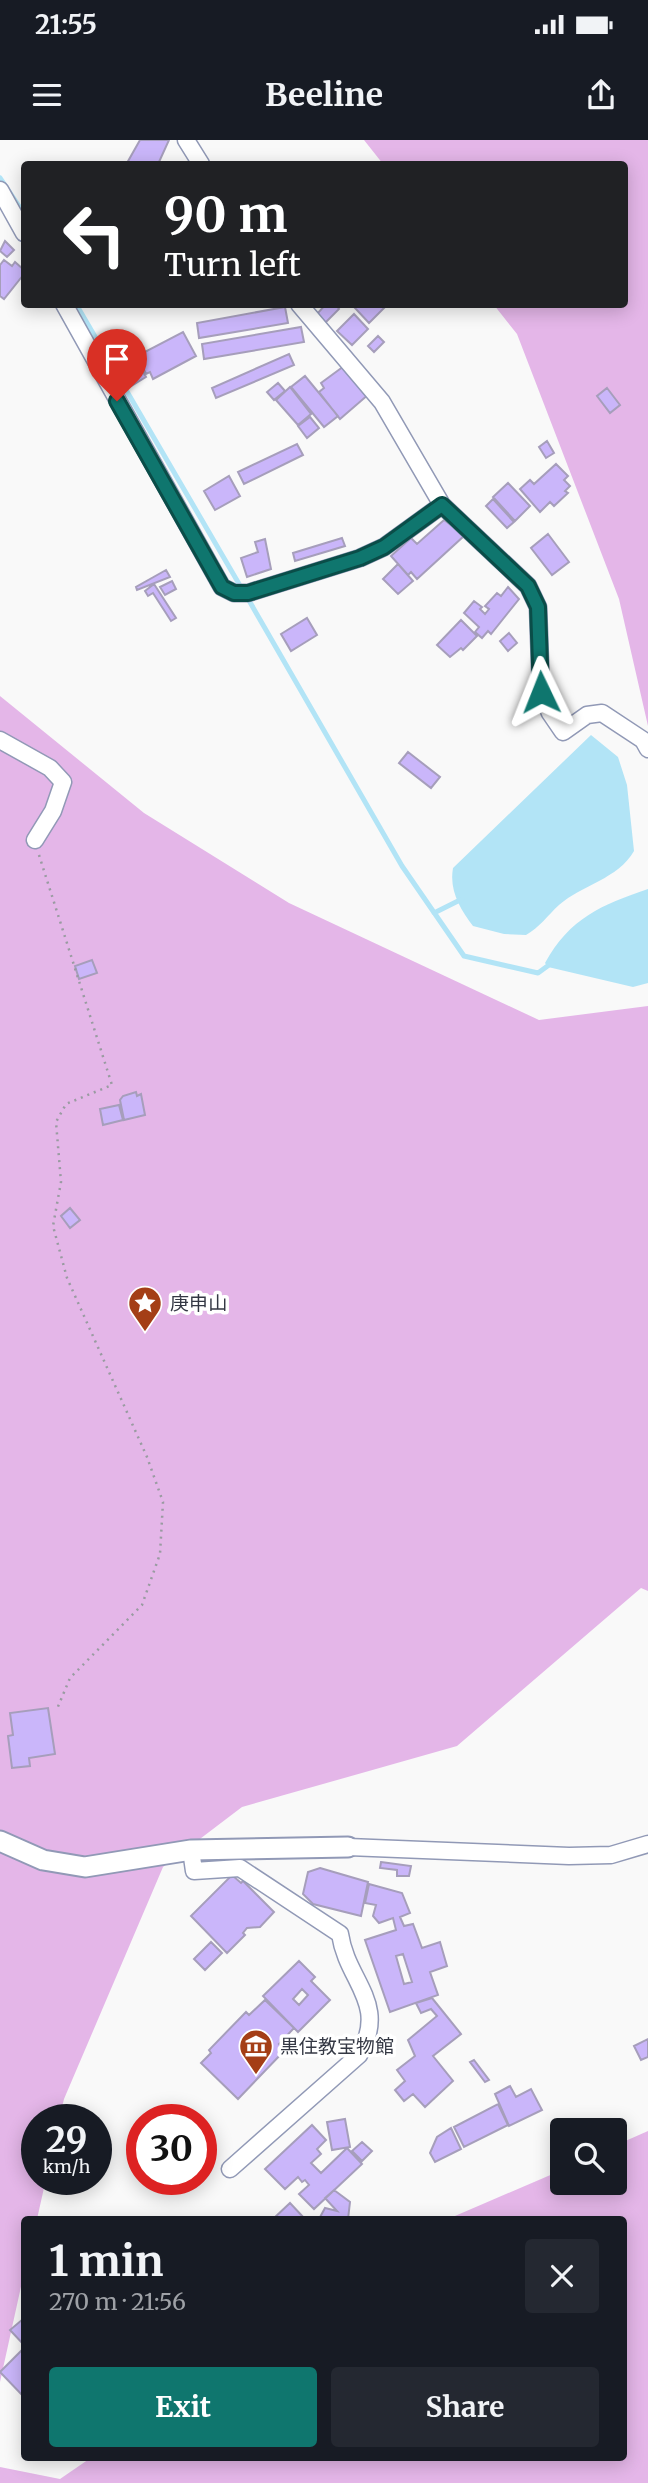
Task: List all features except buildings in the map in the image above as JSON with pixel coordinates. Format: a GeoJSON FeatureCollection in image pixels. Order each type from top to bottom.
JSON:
{"type":"FeatureCollection","features":[{"type":"Feature","properties":{"kind":"street"},"geometry":{"type":"LineString","coordinates":[[186,140],[199,161]]}},
{"type":"Feature","properties":{"kind":"street"},"geometry":{"type":"LineString","coordinates":[[0,190],[21,228]]}},
{"type":"Feature","properties":{"kind":"street"},"geometry":{"type":"LineString","coordinates":[[66,308],[222,587],[243,594],[360,558],[384,547],[442,505]]}},
{"type":"Feature","properties":{"kind":"street"},"geometry":{"type":"LineString","coordinates":[[302,308],[382,402],[442,505],[528,586],[538,607],[541,692],[550,713],[563,732],[587,715],[602,713],[643,740],[648,749]]}},
{"type":"Feature","properties":{"kind":"street"},"geometry":{"type":"LineString","coordinates":[[0,740],[50,768],[63,782],[53,811],[35,840]]}},
{"type":"Feature","properties":{"kind":"street"},"geometry":{"type":"LineString","coordinates":[[0,1841],[43,1860],[85,1867],[191,1850],[348,1847],[569,1856],[611,1855],[648,1844]]}},
{"type":"Feature","properties":{"kind":"street"},"geometry":{"type":"LineString","coordinates":[[191,1850],[194,1871],[240,1868],[340,1934],[342,1948],[359,1979],[372,2022],[368,2039],[359,2055],[230,2169]]}},
{"type":"Feature","properties":{"kind":"path"},"geometry":{"type":"LineString","coordinates":[[35,840],[112,1085],[66,1104],[56,1122],[61,1182],[53,1226],[67,1278],[147,1457],[163,1502],[160,1555],[142,1605],[70,1678],[57,1709]]}},
{"type":"Feature","properties":{"kind":"shaded area"},"geometry":{"type":"Polygon","coordinates":[[[364,140],[648,140],[648,726],[619,599],[517,334],[496,308],[628,308],[628,161],[381,161],[364,140]]]}},
{"type":"Feature","properties":{"kind":"shaded area"},"geometry":{"type":"Polygon","coordinates":[[[0,696],[144,813],[289,903],[539,1020],[648,1006],[648,1591],[641,1588],[457,1746],[242,1807],[163,1867],[63,2104],[21,2104],[21,2195],[42,2195],[38,2216],[21,2216],[21,2287],[0,2382],[0,696]]]}},
{"type":"Feature","properties":{"kind":"shaded area"},"geometry":{"type":"Polygon","coordinates":[[[648,2131],[648,2483],[0,2483],[0,2467],[60,2479],[86,2461],[627,2461],[627,2216],[455,2216],[550,2175],[550,2195],[627,2195],[627,2140],[648,2131]]]}},
{"type":"Feature","properties":{"kind":"water"},"geometry":{"type":"Polygon","coordinates":[[[591,735],[618,757],[627,785],[634,851],[619,868],[568,898],[526,935],[504,934],[473,926],[457,899],[453,868],[591,735]]]}},
{"type":"Feature","properties":{"kind":"water"},"geometry":{"type":"Polygon","coordinates":[[[648,889],[648,983],[633,987],[548,967],[545,963],[565,935],[588,915],[648,889]]]}},
{"type":"Feature","properties":{"kind":"waterway"},"geometry":{"type":"LineString","coordinates":[[0,178],[21,210]]}},
{"type":"Feature","properties":{"kind":"waterway"},"geometry":{"type":"LineString","coordinates":[[78,308],[242,589]]}},
{"type":"Feature","properties":{"kind":"waterway"},"geometry":{"type":"LineString","coordinates":[[247,597],[402,866],[464,956],[538,973],[553,962]]}},
{"type":"Feature","properties":{"kind":"waterway"},"geometry":{"type":"LineString","coordinates":[[434,913],[462,899]]}},
{"type":"Feature","properties":{"kind":"place","name":"庚申山"},"geometry":{"type":"Point","coordinates":[145,1333]}},
{"type":"Feature","properties":{"kind":"place","name":"黒住教宝物館"},"geometry":{"type":"Point","coordinates":[256,2076]}},
{"type":"Feature","properties":{"kind":"route"},"geometry":{"type":"LineString","coordinates":[[117,401],[222,587],[234,593],[248,593],[360,558],[384,547],[442,505],[528,586],[538,607],[541,692]]}}]}
